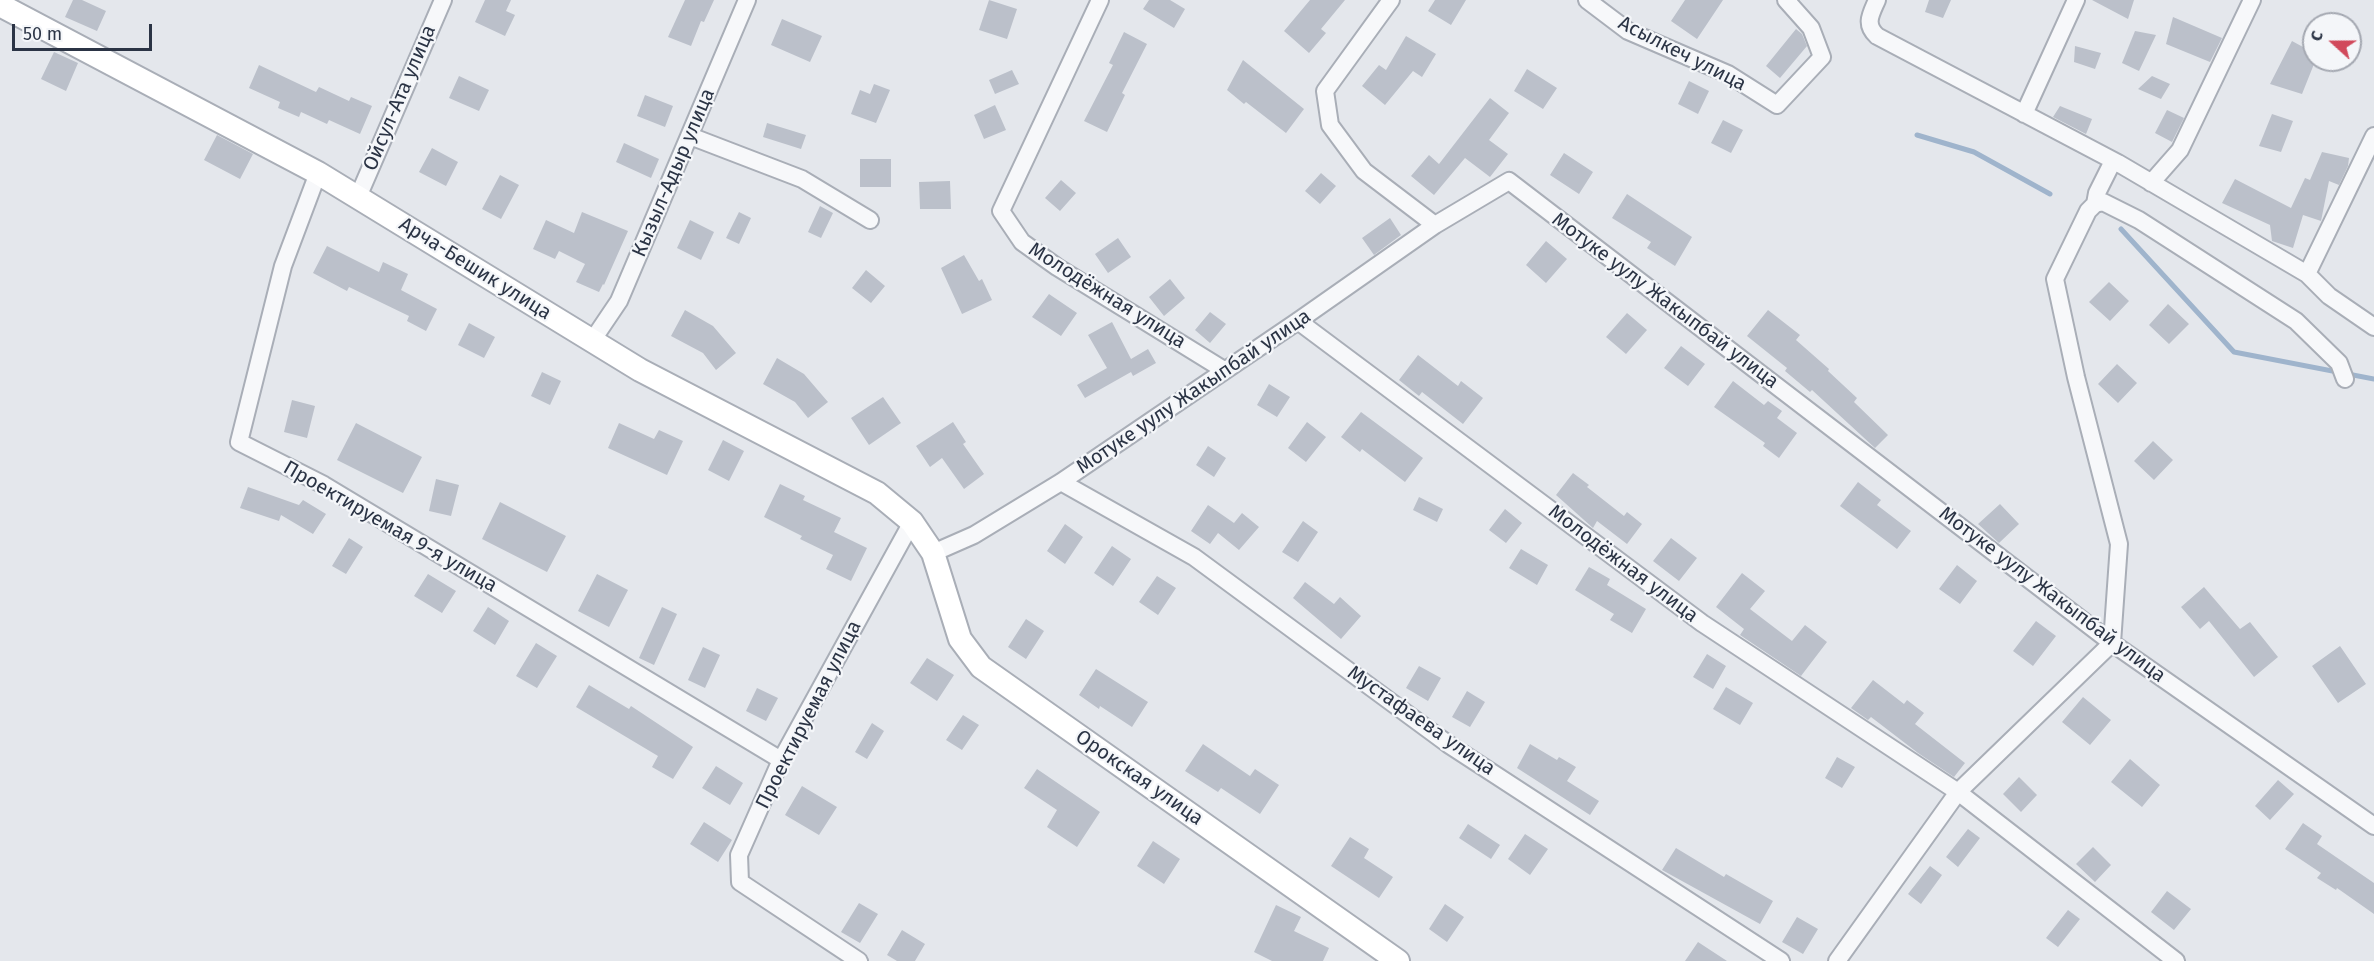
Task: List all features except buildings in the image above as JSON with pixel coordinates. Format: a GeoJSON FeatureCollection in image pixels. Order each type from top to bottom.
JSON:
{"type":"FeatureCollection","features":[{"type":"Feature","properties":{"kind":"street","name":"Ойсул-Ата улица"},"geometry":{"type":"LineString","coordinates":[[358,197],[442,0]]}},
{"type":"Feature","properties":{"kind":"street","name":"Кызыл-Адыр улица"},"geometry":{"type":"LineString","coordinates":[[592,341],[619,301],[747,0]]}},
{"type":"Feature","properties":{"kind":"street","name":"Молодёжная улица"},"geometry":{"type":"LineString","coordinates":[[1100,0],[1001,211],[1022,242],[1058,267],[1224,370]]}},
{"type":"Feature","properties":{"kind":"street"},"geometry":{"type":"LineString","coordinates":[[1391,0],[1325,91],[1330,125],[1364,171],[1435,225]]}},
{"type":"Feature","properties":{"kind":"street","name":"Асылкеч улица"},"geometry":{"type":"LineString","coordinates":[[1587,0],[1628,31],[1728,74],[1778,105],[1822,57],[1811,28],[1786,0]]}},
{"type":"Feature","properties":{"kind":"street"},"geometry":{"type":"LineString","coordinates":[[2024,114],[2076,0]]}},
{"type":"Feature","properties":{"kind":"street"},"geometry":{"type":"LineString","coordinates":[[2151,183],[2180,150],[2252,0]]}},
{"type":"Feature","properties":{"kind":"street","name":"Арча-Бешик улица"},"geometry":{"type":"LineString","coordinates":[[0,5],[318,173],[640,370],[877,493],[912,522],[933,553]]}},
{"type":"Feature","properties":{"kind":"street"},"geometry":{"type":"LineString","coordinates":[[1874,7],[1868,20],[1877,36],[2113,161],[2307,274],[2329,296],[2374,327]]}},
{"type":"Feature","properties":{"kind":"street"},"geometry":{"type":"LineString","coordinates":[[690,136],[802,179],[870,220]]}},
{"type":"Feature","properties":{"kind":"street"},"geometry":{"type":"LineString","coordinates":[[2307,274],[2374,136]]}},
{"type":"Feature","properties":{"kind":"street"},"geometry":{"type":"LineString","coordinates":[[1837,961],[1958,792],[2112,643],[2119,544],[2076,377],[2055,279],[2088,212],[2095,204],[2097,193],[2113,161]]}},
{"type":"Feature","properties":{"kind":"street","name":"Проектируемая 9-я улица"},"geometry":{"type":"LineString","coordinates":[[318,173],[283,266],[239,442],[324,485],[781,760]]}},
{"type":"Feature","properties":{"kind":"street","name":"Мотуке уулу Жакыпбай улица"},"geometry":{"type":"LineString","coordinates":[[933,553],[974,535],[1061,482],[1435,225],[1509,181],[2112,643],[2374,826]]}},
{"type":"Feature","properties":{"kind":"street"},"geometry":{"type":"LineString","coordinates":[[2095,204],[2103,202],[2139,220],[2296,321],[2340,363],[2345,379]]}},
{"type":"Feature","properties":{"kind":"street","name":"Молодёжная улица"},"geometry":{"type":"LineString","coordinates":[[1298,321],[1702,623],[1958,792],[2176,961]]}},
{"type":"Feature","properties":{"kind":"street","name":"Мустафаева улица"},"geometry":{"type":"LineString","coordinates":[[1061,482],[1194,557],[1448,744],[1781,961]]}},
{"type":"Feature","properties":{"kind":"street","name":"Проектируемая улица"},"geometry":{"type":"LineString","coordinates":[[859,961],[740,882],[739,855],[781,760],[912,522]]}},
{"type":"Feature","properties":{"kind":"street","name":"Орокская улица"},"geometry":{"type":"LineString","coordinates":[[933,553],[960,639],[981,666],[1398,961]]}},
{"type":"Feature","properties":{"kind":"waterway"},"geometry":{"type":"LineString","coordinates":[[1917,135],[1974,152],[2050,194]]}},
{"type":"Feature","properties":{"kind":"waterway"},"geometry":{"type":"LineString","coordinates":[[2121,229],[2234,352],[2374,379]]}}]}
